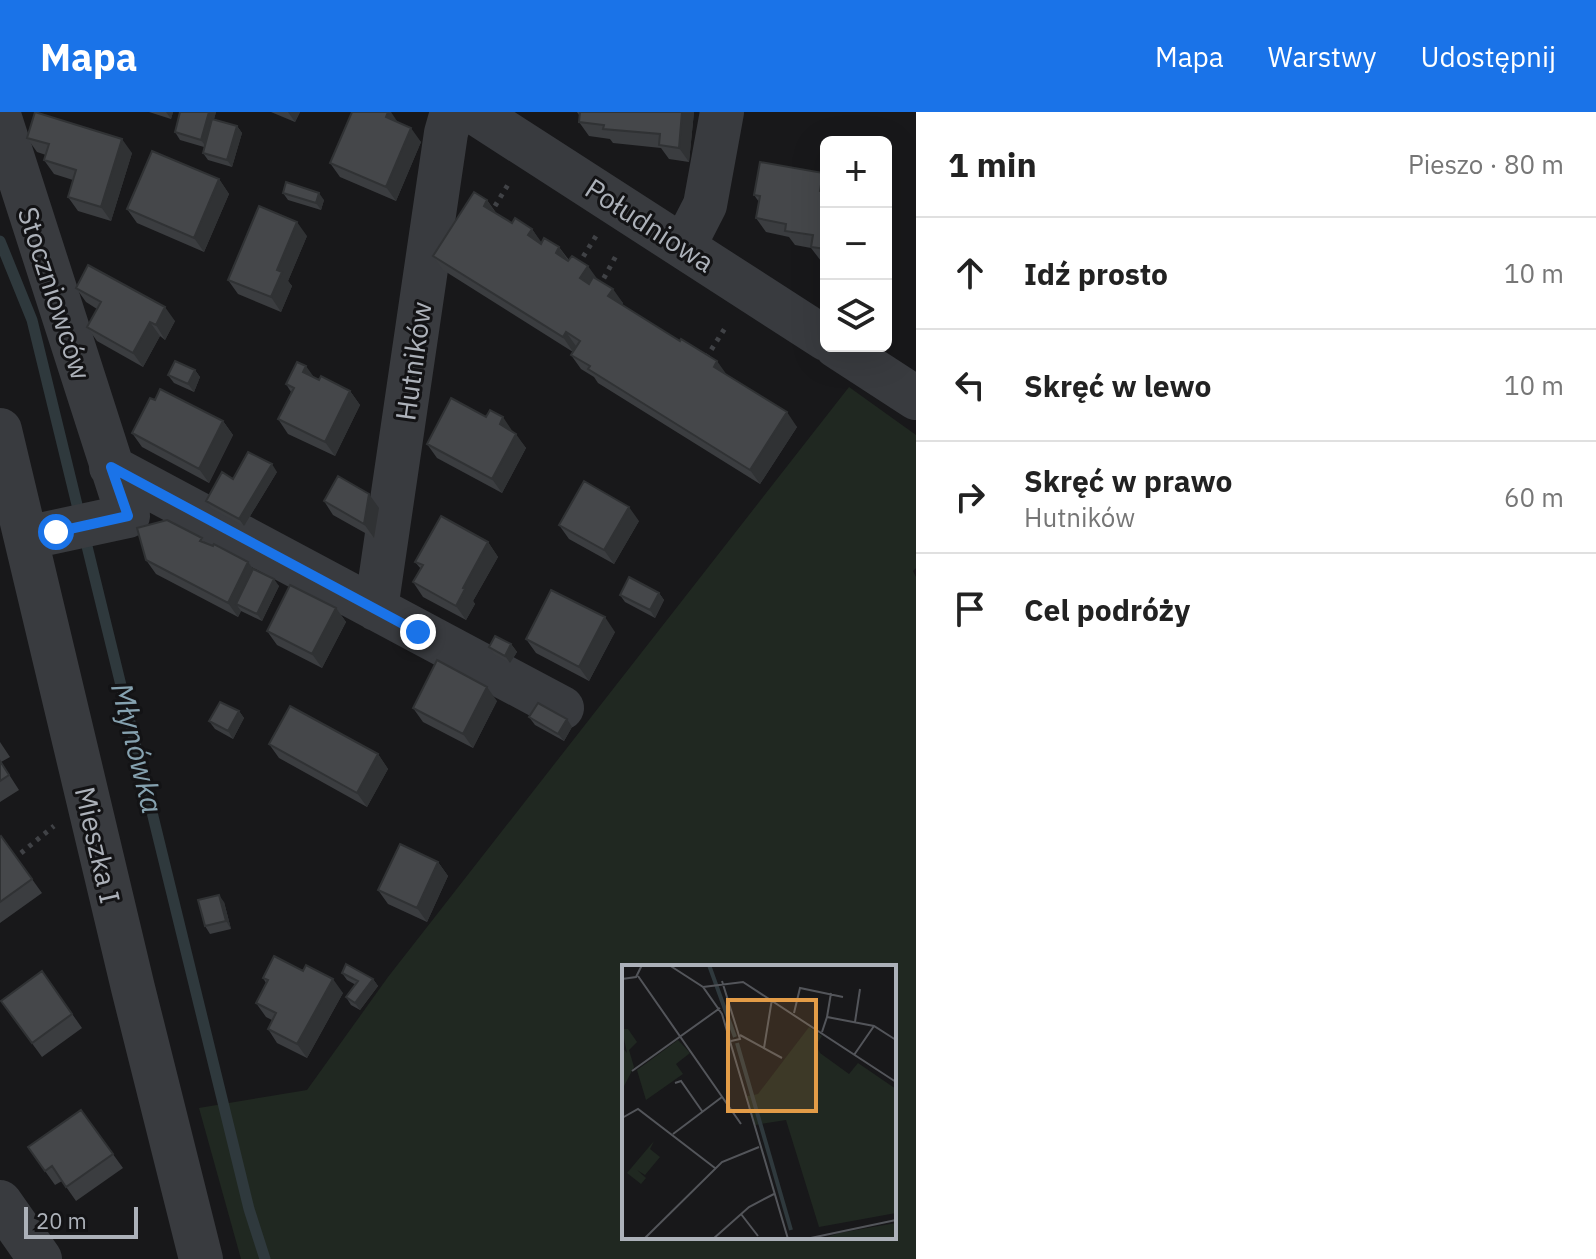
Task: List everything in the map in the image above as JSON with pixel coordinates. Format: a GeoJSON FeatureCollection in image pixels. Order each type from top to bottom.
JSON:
{"type":"FeatureCollection","features":[{"type":"Feature","properties":{"kind":"street","name":"Hutników"},"geometry":{"type":"LineString","coordinates":[[376,609],[446,133],[452,112]]}},
{"type":"Feature","properties":{"kind":"street","name":"Południowa"},"geometry":{"type":"LineString","coordinates":[[474,112],[820,335]]}},
{"type":"Feature","properties":{"kind":"street"},"geometry":{"type":"LineString","coordinates":[[684,246],[705,205],[722,112]]}},
{"type":"Feature","properties":{"kind":"street","name":"Stoczniowców"},"geometry":{"type":"LineString","coordinates":[[0,118],[128,516],[41,535]]}},
{"type":"Feature","properties":{"kind":"street"},"geometry":{"type":"LineString","coordinates":[[845,352],[916,398]]}},
{"type":"Feature","properties":{"kind":"street","name":"Mieszka I"},"geometry":{"type":"LineString","coordinates":[[0,430],[41,535],[130,975],[201,1259]]}},
{"type":"Feature","properties":{"kind":"street"},"geometry":{"type":"LineString","coordinates":[[111,467],[562,708]]}},
{"type":"Feature","properties":{"kind":"street"},"geometry":{"type":"LineString","coordinates":[[0,1202],[40,1259]]}},
{"type":"Feature","properties":{"kind":"path"},"geometry":{"type":"LineString","coordinates":[[495,206],[512,178]]}},
{"type":"Feature","properties":{"kind":"path"},"geometry":{"type":"LineString","coordinates":[[575,269],[602,225]]}},
{"type":"Feature","properties":{"kind":"path"},"geometry":{"type":"LineString","coordinates":[[597,291],[618,252]]}},
{"type":"Feature","properties":{"kind":"path"},"geometry":{"type":"LineString","coordinates":[[706,358],[728,323]]}},
{"type":"Feature","properties":{"kind":"path"},"geometry":{"type":"LineString","coordinates":[[21,853],[60,822]]}},
{"type":"Feature","properties":{"kind":"shaded area"},"geometry":{"type":"Polygon","coordinates":[[[849,387],[916,435],[916,568],[913,571],[916,577],[916,1259],[241,1259],[199,1108],[307,1090],[388,977],[849,387]]]}},
{"type":"Feature","properties":{"kind":"building"},"geometry":{"type":"Polygon","coordinates":[[[35,112],[122,139],[101,207],[68,197],[76,170],[44,160],[49,144],[27,138],[35,112]]]}},
{"type":"Feature","properties":{"kind":"building"},"geometry":{"type":"Polygon","coordinates":[[[180,112],[209,112],[201,140],[175,132],[180,112]]]}},
{"type":"Feature","properties":{"kind":"building"},"geometry":{"type":"Polygon","coordinates":[[[352,112],[388,112],[386,117],[411,128],[386,187],[330,163],[352,112]]]}},
{"type":"Feature","properties":{"kind":"building"},"geometry":{"type":"Polygon","coordinates":[[[580,112],[682,112],[679,148],[659,145],[660,134],[603,129],[604,125],[579,122],[580,112]]]}},
{"type":"Feature","properties":{"kind":"building"},"geometry":{"type":"Polygon","coordinates":[[[212,119],[237,126],[227,160],[203,153],[212,119]]]}},
{"type":"Feature","properties":{"kind":"building"},"geometry":{"type":"Polygon","coordinates":[[[152,151],[219,179],[194,238],[127,209],[152,151]]]}},
{"type":"Feature","properties":{"kind":"building"},"geometry":{"type":"Polygon","coordinates":[[[760,162],[820,172],[820,248],[811,247],[813,235],[785,231],[786,224],[756,218],[760,196],[754,195],[760,162]]]}},
{"type":"Feature","properties":{"kind":"building"},"geometry":{"type":"Polygon","coordinates":[[[286,182],[319,193],[316,203],[283,193],[286,182]]]}},
{"type":"Feature","properties":{"kind":"building"},"geometry":{"type":"Polygon","coordinates":[[[474,192],[487,200],[484,206],[512,223],[515,218],[532,229],[528,235],[541,244],[544,238],[559,247],[556,253],[568,261],[572,256],[588,266],[580,278],[589,284],[593,277],[613,289],[608,296],[717,361],[714,367],[787,412],[750,470],[588,369],[590,366],[571,355],[580,341],[566,332],[563,337],[433,256],[474,192]]]}},
{"type":"Feature","properties":{"kind":"building"},"geometry":{"type":"Polygon","coordinates":[[[259,206],[297,222],[277,270],[282,272],[271,297],[228,280],[259,206]]]}},
{"type":"Feature","properties":{"kind":"building"},"geometry":{"type":"Polygon","coordinates":[[[88,265],[165,307],[156,325],[150,322],[133,353],[87,327],[101,302],[76,288],[88,265]]]}},
{"type":"Feature","properties":{"kind":"building"},"geometry":{"type":"Polygon","coordinates":[[[175,361],[195,370],[188,384],[168,375],[175,361]]]}},
{"type":"Feature","properties":{"kind":"building"},"geometry":{"type":"Polygon","coordinates":[[[297,362],[306,366],[303,372],[319,380],[321,376],[350,391],[325,442],[278,419],[294,388],[286,384],[297,362]]]}},
{"type":"Feature","properties":{"kind":"building"},"geometry":{"type":"Polygon","coordinates":[[[160,389],[223,421],[199,469],[132,433],[150,398],[155,400],[160,389]]]}},
{"type":"Feature","properties":{"kind":"building"},"geometry":{"type":"Polygon","coordinates":[[[451,398],[486,417],[490,410],[503,417],[500,424],[516,434],[492,479],[427,444],[451,398]]]}},
{"type":"Feature","properties":{"kind":"building"},"geometry":{"type":"Polygon","coordinates":[[[248,452],[272,464],[239,519],[206,501],[222,472],[233,479],[248,452]]]}},
{"type":"Feature","properties":{"kind":"building"},"geometry":{"type":"Polygon","coordinates":[[[338,476],[369,494],[364,524],[324,501],[338,476]]]}},
{"type":"Feature","properties":{"kind":"building"},"geometry":{"type":"Polygon","coordinates":[[[584,481],[629,507],[604,550],[559,525],[584,481]]]}},
{"type":"Feature","properties":{"kind":"building"},"geometry":{"type":"Polygon","coordinates":[[[441,516],[488,542],[456,606],[413,582],[423,565],[415,562],[441,516]]]}},
{"type":"Feature","properties":{"kind":"building"},"geometry":{"type":"Polygon","coordinates":[[[167,520],[202,538],[200,541],[214,544],[248,562],[228,603],[146,560],[137,528],[167,520]]]}},
{"type":"Feature","properties":{"kind":"building"},"geometry":{"type":"Polygon","coordinates":[[[253,569],[274,579],[257,614],[236,604],[253,569]]]}},
{"type":"Feature","properties":{"kind":"building"},"geometry":{"type":"Polygon","coordinates":[[[629,577],[659,593],[650,610],[620,595],[629,577]]]}},
{"type":"Feature","properties":{"kind":"building"},"geometry":{"type":"Polygon","coordinates":[[[290,585],[336,608],[312,654],[267,631],[290,585]]]}},
{"type":"Feature","properties":{"kind":"building"},"geometry":{"type":"Polygon","coordinates":[[[551,590],[605,617],[579,667],[526,639],[551,590]]]}},
{"type":"Feature","properties":{"kind":"building"},"geometry":{"type":"Polygon","coordinates":[[[495,636],[511,644],[505,656],[489,647],[495,636]]]}},
{"type":"Feature","properties":{"kind":"building"},"geometry":{"type":"Polygon","coordinates":[[[437,660],[487,687],[463,734],[413,708],[437,660]]]}},
{"type":"Feature","properties":{"kind":"building"},"geometry":{"type":"Polygon","coordinates":[[[220,702],[239,711],[228,731],[209,721],[220,702]]]}},
{"type":"Feature","properties":{"kind":"building"},"geometry":{"type":"Polygon","coordinates":[[[538,703],[567,719],[558,734],[529,717],[538,703]]]}},
{"type":"Feature","properties":{"kind":"building"},"geometry":{"type":"Polygon","coordinates":[[[290,706],[378,754],[357,793],[269,744],[290,706]]]}},
{"type":"Feature","properties":{"kind":"building"},"geometry":{"type":"Polygon","coordinates":[[[0,761],[9,775],[0,781],[0,761]]]}},
{"type":"Feature","properties":{"kind":"building"},"geometry":{"type":"Polygon","coordinates":[[[0,837],[32,879],[0,902],[0,837]]]}},
{"type":"Feature","properties":{"kind":"building"},"geometry":{"type":"Polygon","coordinates":[[[400,844],[438,862],[417,908],[378,890],[400,844]]]}},
{"type":"Feature","properties":{"kind":"building"},"geometry":{"type":"Polygon","coordinates":[[[219,895],[226,921],[205,926],[198,900],[219,895]]]}},
{"type":"Feature","properties":{"kind":"building"},"geometry":{"type":"Polygon","coordinates":[[[274,956],[303,971],[306,965],[333,979],[297,1044],[268,1029],[276,1013],[256,1003],[268,980],[263,978],[274,956]]]}},
{"type":"Feature","properties":{"kind":"building"},"geometry":{"type":"Polygon","coordinates":[[[346,964],[373,979],[355,1003],[346,997],[358,981],[342,973],[346,964]]]}},
{"type":"Feature","properties":{"kind":"building"},"geometry":{"type":"Polygon","coordinates":[[[42,971],[72,1014],[32,1043],[1,1001],[42,971]]]}},
{"type":"Feature","properties":{"kind":"building"},"geometry":{"type":"Polygon","coordinates":[[[81,1110],[113,1154],[66,1187],[52,1166],[45,1171],[28,1147],[81,1110]]]}},
{"type":"Feature","properties":{"kind":"waterway","name":"Młynówka"},"geometry":{"type":"LineString","coordinates":[[0,241],[32,320],[80,517]]}},
{"type":"Feature","properties":{"kind":"waterway","name":"Młynówka"},"geometry":{"type":"LineString","coordinates":[[84,534],[249,1209],[265,1259]]}},
{"type":"Feature","properties":{"kind":"route"},"geometry":{"type":"LineString","coordinates":[[56,532],[128,516],[111,467],[418,632]]}}]}
